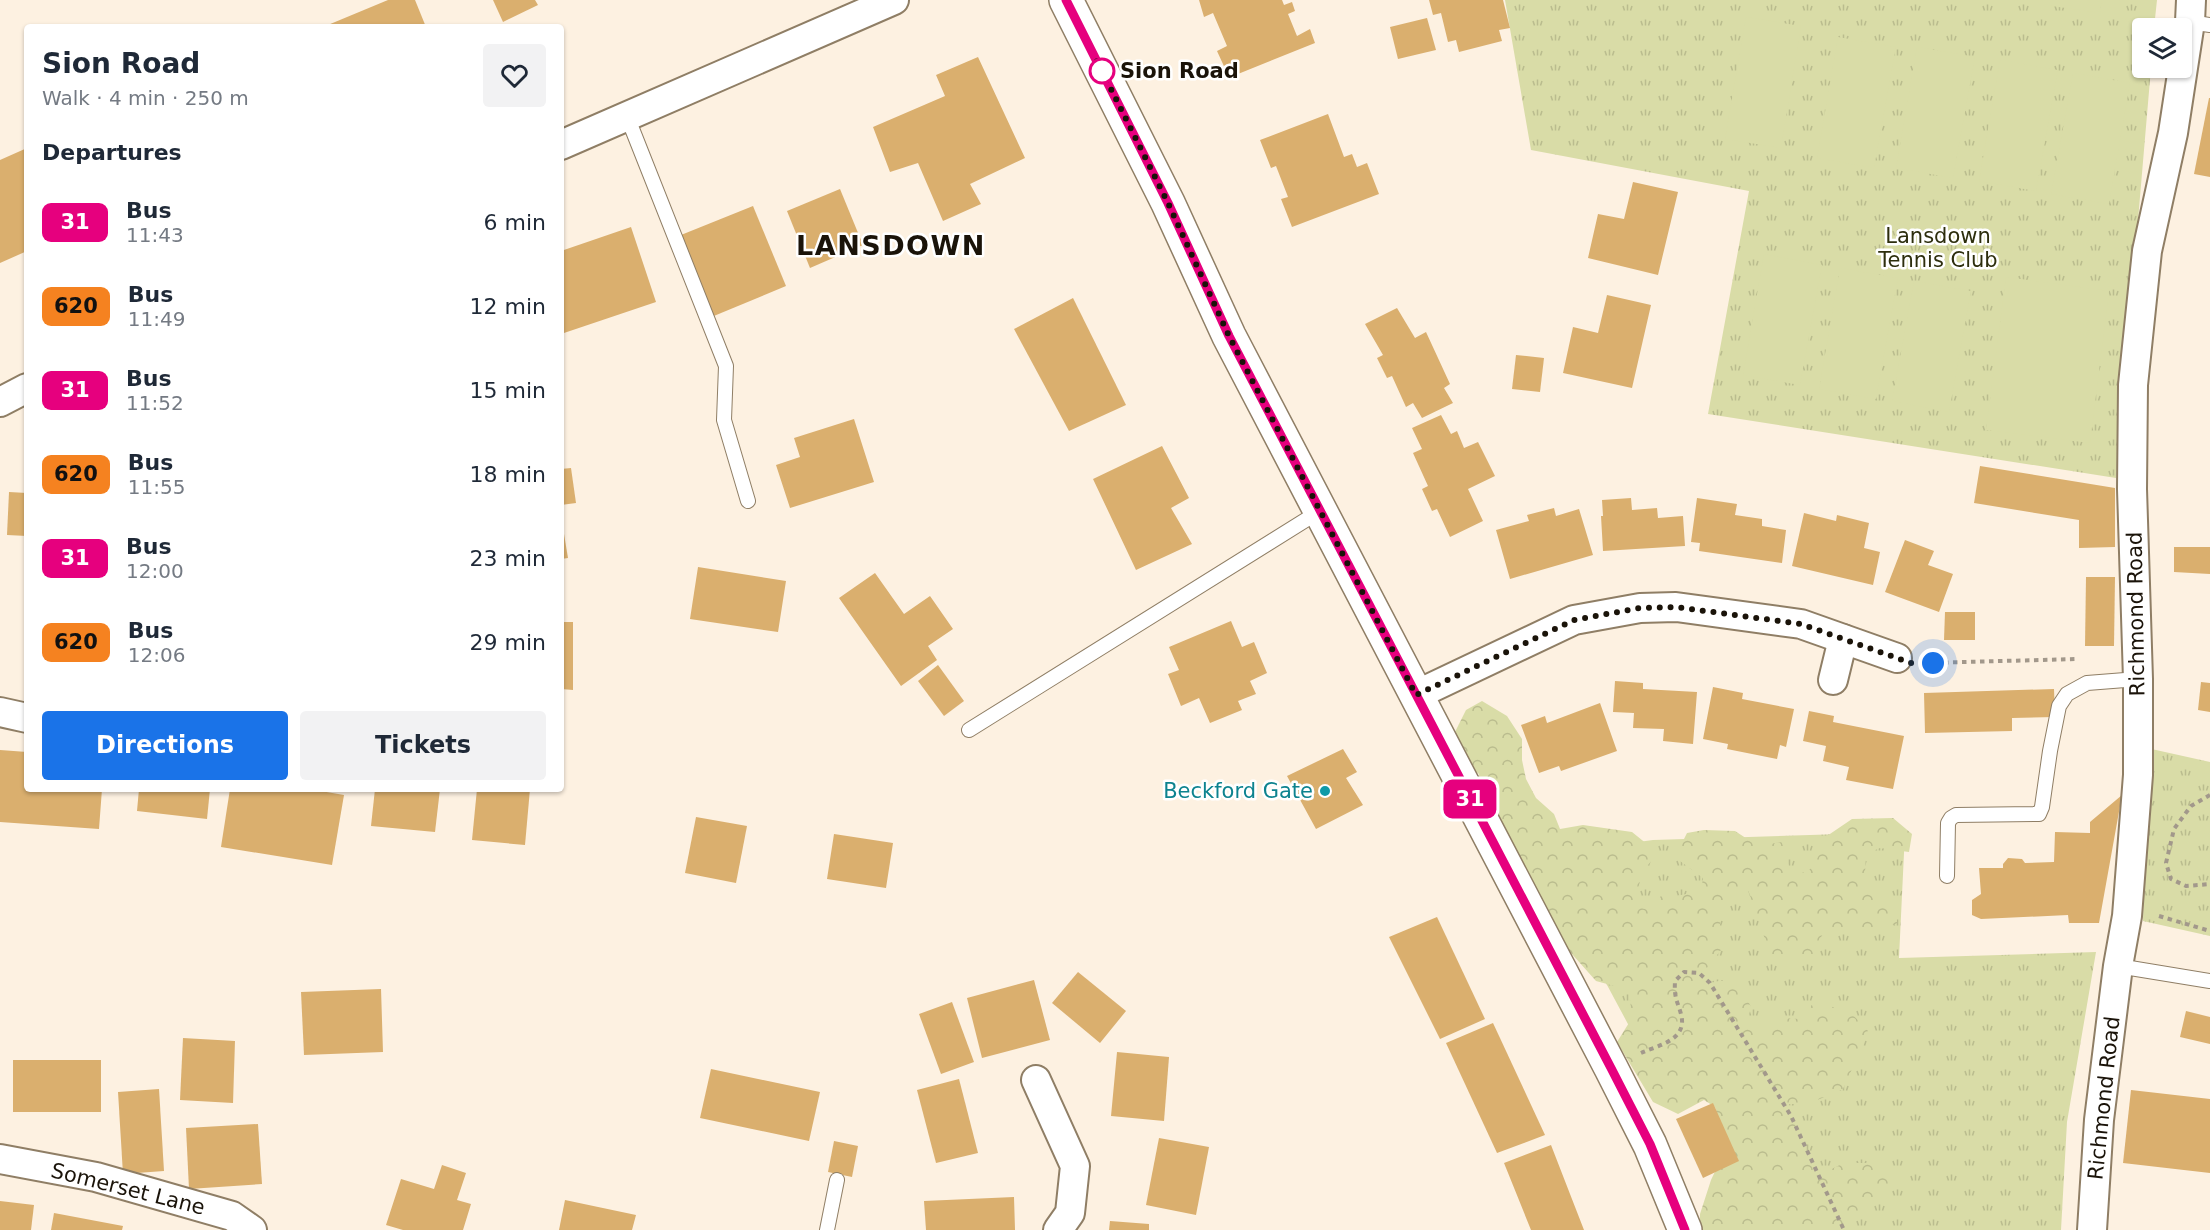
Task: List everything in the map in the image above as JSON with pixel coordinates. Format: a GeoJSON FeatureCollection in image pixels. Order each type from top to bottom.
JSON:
{"type":"FeatureCollection","features":[{"type":"Feature","properties":{"kind":"street"},"geometry":{"type":"LineString","coordinates":[[564,144],[894,0]]}},
{"type":"Feature","properties":{"kind":"street"},"geometry":{"type":"LineString","coordinates":[[1066,0],[1168,203],[1229,336],[1650,1144],[1685,1230]]}},
{"type":"Feature","properties":{"kind":"street","name":"Richmond Road"},"geometry":{"type":"LineString","coordinates":[[2092,1230],[2098,1120],[2118,966],[2127,916],[2138,775],[2138,669],[2132,489],[2133,385],[2147,251],[2197,16]]}},
{"type":"Feature","properties":{"kind":"street"},"geometry":{"type":"LineString","coordinates":[[0,402],[24,390]]}},
{"type":"Feature","properties":{"kind":"street"},"geometry":{"type":"LineString","coordinates":[[1416,695],[1574,620],[1640,608],[1676,607],[1801,624],[1897,658]]}},
{"type":"Feature","properties":{"kind":"street"},"geometry":{"type":"LineString","coordinates":[[1833,680],[1844,639]]}},
{"type":"Feature","properties":{"kind":"street"},"geometry":{"type":"LineString","coordinates":[[0,712],[24,717]]}},
{"type":"Feature","properties":{"kind":"street"},"geometry":{"type":"LineString","coordinates":[[1036,1080],[1075,1166],[1070,1214],[1058,1230]]}},
{"type":"Feature","properties":{"kind":"street","name":"Somerset Lane"},"geometry":{"type":"LineString","coordinates":[[0,1159],[96,1177],[232,1216],[252,1230]]}},
{"type":"Feature","properties":{"kind":"lane"},"geometry":{"type":"LineString","coordinates":[[627,116],[726,366],[724,420],[748,501]]}},
{"type":"Feature","properties":{"kind":"lane"},"geometry":{"type":"LineString","coordinates":[[969,730],[1320,511]]}},
{"type":"Feature","properties":{"kind":"lane"},"geometry":{"type":"LineString","coordinates":[[1947,876],[1950,818],[1956,815],[2038,814],[2043,807],[2050,751],[2059,706],[2067,694],[2087,683],[2138,669]]}},
{"type":"Feature","properties":{"kind":"lane"},"geometry":{"type":"LineString","coordinates":[[2118,966],[2210,981]]}},
{"type":"Feature","properties":{"kind":"lane"},"geometry":{"type":"LineString","coordinates":[[826,1230],[837,1180]]}},
{"type":"Feature","properties":{"kind":"path"},"geometry":{"type":"LineString","coordinates":[[1897,658],[1911,663],[2138,669]]}},
{"type":"Feature","properties":{"kind":"path"},"geometry":{"type":"LineString","coordinates":[[2210,795],[2191,806],[2174,829],[2166,863],[2171,879],[2186,886],[2210,884]]}},
{"type":"Feature","properties":{"kind":"path"},"geometry":{"type":"LineString","coordinates":[[2155,913],[2160,917],[2210,931]]}},
{"type":"Feature","properties":{"kind":"path"},"geometry":{"type":"LineString","coordinates":[[1611,1068],[1676,1038],[1682,1029],[1682,1016],[1674,996],[1675,981],[1684,972],[1699,973],[1710,983],[1791,1116],[1844,1230]]}},
{"type":"Feature","properties":{"kind":"green space","name":"Lansdown Tennis Club"},"geometry":{"type":"Polygon","coordinates":[[[1505,0],[2157,0],[2155,18],[2132,18],[2132,78],[2150,78],[2116,478],[1708,414],[1749,191],[1531,150],[1505,0]]]}},
{"type":"Feature","properties":{"kind":"green space"},"geometry":{"type":"Polygon","coordinates":[[[2045,0],[2102,0],[2100,13],[2045,5],[2045,0]]]}},
{"type":"Feature","properties":{"kind":"green space"},"geometry":{"type":"Polygon","coordinates":[[[1746,17],[1801,26],[1781,148],[1725,139],[1746,17]]]}},
{"type":"Feature","properties":{"kind":"green space"},"geometry":{"type":"Polygon","coordinates":[[[1838,37],[1896,47],[1874,168],[1817,158],[1838,37]]]}},
{"type":"Feature","properties":{"kind":"green space"},"geometry":{"type":"Polygon","coordinates":[[[1917,47],[1975,57],[1953,178],[1896,168],[1917,47]]]}},
{"type":"Feature","properties":{"kind":"green space"},"geometry":{"type":"Polygon","coordinates":[[[2000,60],[2058,70],[2036,191],[1979,181],[2000,60]]]}},
{"type":"Feature","properties":{"kind":"green space"},"geometry":{"type":"Polygon","coordinates":[[[2073,73],[2130,83],[2109,204],[2051,194],[2073,73]]]}},
{"type":"Feature","properties":{"kind":"green space"},"geometry":{"type":"Polygon","coordinates":[[[1764,254],[1822,265],[1800,385],[1743,375],[1764,254]]]}},
{"type":"Feature","properties":{"kind":"green space"},"geometry":{"type":"Polygon","coordinates":[[[1840,268],[1898,278],[1876,399],[1819,389],[1840,268]]]}},
{"type":"Feature","properties":{"kind":"green space"},"geometry":{"type":"Polygon","coordinates":[[[2006,277],[2109,291],[2090,443],[1986,430],[2006,277]]]}},
{"type":"Feature","properties":{"kind":"green space"},"geometry":{"type":"Polygon","coordinates":[[[1914,281],[1971,291],[1949,412],[1892,401],[1914,281]]]}},
{"type":"Feature","properties":{"kind":"green space"},"geometry":{"type":"Polygon","coordinates":[[[1482,701],[1507,716],[1522,739],[1522,760],[1526,779],[1536,798],[1554,814],[1560,829],[1583,825],[1632,832],[1658,853],[1643,871],[1633,906],[1649,910],[1661,896],[1676,896],[1701,891],[1703,878],[1680,861],[1679,849],[1687,833],[1704,830],[1735,831],[1758,846],[1782,842],[1791,874],[1808,872],[1825,846],[1824,838],[1852,819],[1893,818],[1912,834],[1909,852],[1880,848],[1866,854],[1865,874],[1880,892],[1896,904],[1897,924],[1866,929],[1827,928],[1819,940],[1815,954],[1788,962],[1770,954],[1745,881],[1720,905],[1720,925],[1724,946],[1704,972],[1697,986],[1723,980],[1741,987],[1751,1007],[1747,1023],[1767,1025],[1781,1018],[1800,1019],[1816,1000],[1854,1016],[1868,1031],[1843,1089],[1808,1104],[1789,1104],[1798,1134],[1819,1175],[1844,1163],[1888,1163],[1896,1187],[1846,1230],[1700,1230],[1700,1214],[1719,1163],[1722,1139],[1715,1107],[1704,1100],[1678,1114],[1653,1102],[1617,1042],[1632,1018],[1629,990],[1596,981],[1547,926],[1480,799],[1479,774],[1461,759],[1451,740],[1466,710],[1482,701]]]}},
{"type":"Feature","properties":{"kind":"green space"},"geometry":{"type":"Polygon","coordinates":[[[2147,748],[2210,762],[2210,936],[2143,921],[2147,748]]]}},
{"type":"Feature","properties":{"kind":"green space"},"geometry":{"type":"Polygon","coordinates":[[[1905,832],[1899,958],[2096,952],[2067,1122],[2061,1230],[1717,1230],[1744,1177],[1702,1058],[1651,1067],[1540,860],[1571,851],[1653,840],[1905,832]]]}},
{"type":"Feature","properties":{"kind":"building"},"geometry":{"type":"Polygon","coordinates":[[[388,0],[415,0],[425,24],[330,24],[388,0]]]}},
{"type":"Feature","properties":{"kind":"building"},"geometry":{"type":"Polygon","coordinates":[[[493,0],[535,0],[538,5],[503,22],[493,0]]]}},
{"type":"Feature","properties":{"kind":"building"},"geometry":{"type":"Polygon","coordinates":[[[1199,0],[1282,0],[1284,5],[1292,2],[1295,11],[1288,14],[1297,36],[1310,29],[1315,43],[1238,74],[1237,71],[1228,75],[1217,51],[1227,46],[1213,13],[1204,17],[1199,0]]]}},
{"type":"Feature","properties":{"kind":"building"},"geometry":{"type":"Polygon","coordinates":[[[1429,0],[1503,0],[1510,28],[1499,30],[1502,41],[1459,52],[1456,40],[1448,42],[1441,13],[1433,15],[1429,0]]]}},
{"type":"Feature","properties":{"kind":"building"},"geometry":{"type":"Polygon","coordinates":[[[1427,18],[1436,50],[1398,59],[1390,27],[1427,18]]]}},
{"type":"Feature","properties":{"kind":"building"},"geometry":{"type":"Polygon","coordinates":[[[978,57],[1025,158],[970,184],[981,204],[943,221],[918,163],[890,172],[873,127],[945,96],[936,75],[978,57]]]}},
{"type":"Feature","properties":{"kind":"building"},"geometry":{"type":"Polygon","coordinates":[[[2210,98],[2210,177],[2194,174],[2210,98]]]}},
{"type":"Feature","properties":{"kind":"building"},"geometry":{"type":"Polygon","coordinates":[[[1328,114],[1344,157],[1352,154],[1357,167],[1367,163],[1379,194],[1292,227],[1281,199],[1288,197],[1276,166],[1271,168],[1260,140],[1328,114]]]}},
{"type":"Feature","properties":{"kind":"building"},"geometry":{"type":"Polygon","coordinates":[[[24,149],[24,252],[0,263],[0,160],[24,149]]]}},
{"type":"Feature","properties":{"kind":"building"},"geometry":{"type":"Polygon","coordinates":[[[1633,182],[1678,192],[1658,275],[1588,258],[1598,214],[1624,219],[1633,182]]]}},
{"type":"Feature","properties":{"kind":"building"},"geometry":{"type":"Polygon","coordinates":[[[840,189],[863,245],[810,268],[787,211],[840,189]]]}},
{"type":"Feature","properties":{"kind":"building"},"geometry":{"type":"Polygon","coordinates":[[[753,206],[786,286],[709,318],[676,237],[753,206]]]}},
{"type":"Feature","properties":{"kind":"building"},"geometry":{"type":"Polygon","coordinates":[[[631,227],[656,302],[564,333],[564,250],[631,227]]]}},
{"type":"Feature","properties":{"kind":"building"},"geometry":{"type":"Polygon","coordinates":[[[1607,295],[1651,305],[1632,388],[1563,373],[1573,327],[1598,333],[1607,295]]]}},
{"type":"Feature","properties":{"kind":"building"},"geometry":{"type":"Polygon","coordinates":[[[1073,298],[1126,405],[1069,431],[1014,329],[1073,298]]]}},
{"type":"Feature","properties":{"kind":"building"},"geometry":{"type":"Polygon","coordinates":[[[1397,308],[1415,338],[1426,332],[1450,384],[1444,388],[1453,403],[1422,418],[1413,403],[1406,407],[1392,376],[1387,378],[1377,358],[1383,355],[1365,324],[1397,308]]]}},
{"type":"Feature","properties":{"kind":"building"},"geometry":{"type":"Polygon","coordinates":[[[1516,355],[1544,358],[1540,392],[1512,389],[1516,355]]]}},
{"type":"Feature","properties":{"kind":"building"},"geometry":{"type":"Polygon","coordinates":[[[1441,415],[1451,434],[1457,431],[1464,448],[1478,442],[1495,476],[1468,489],[1483,521],[1450,537],[1437,509],[1432,511],[1422,489],[1428,486],[1413,453],[1422,449],[1412,428],[1441,415]]]}},
{"type":"Feature","properties":{"kind":"building"},"geometry":{"type":"Polygon","coordinates":[[[854,419],[874,482],[790,508],[776,465],[800,457],[794,438],[854,419]]]}},
{"type":"Feature","properties":{"kind":"building"},"geometry":{"type":"Polygon","coordinates":[[[1162,446],[1189,498],[1171,508],[1192,544],[1136,570],[1093,479],[1162,446]]]}},
{"type":"Feature","properties":{"kind":"building"},"geometry":{"type":"Polygon","coordinates":[[[1980,466],[2115,488],[2115,547],[2079,548],[2079,520],[1974,503],[1980,466]]]}},
{"type":"Feature","properties":{"kind":"building"},"geometry":{"type":"Polygon","coordinates":[[[571,468],[576,503],[564,505],[564,469],[571,468]]]}},
{"type":"Feature","properties":{"kind":"building"},"geometry":{"type":"Polygon","coordinates":[[[9,492],[24,493],[24,536],[7,535],[9,492]]]}},
{"type":"Feature","properties":{"kind":"building"},"geometry":{"type":"Polygon","coordinates":[[[1631,498],[1632,510],[1657,508],[1658,518],[1683,516],[1685,546],[1603,551],[1602,500],[1631,498]]]}},
{"type":"Feature","properties":{"kind":"building"},"geometry":{"type":"Polygon","coordinates":[[[1697,498],[1737,504],[1735,515],[1762,519],[1762,526],[1786,530],[1782,563],[1699,551],[1700,543],[1691,542],[1697,498]]]}},
{"type":"Feature","properties":{"kind":"building"},"geometry":{"type":"Polygon","coordinates":[[[1554,508],[1556,516],[1579,509],[1593,555],[1510,579],[1496,530],[1529,521],[1527,515],[1554,508]]]}},
{"type":"Feature","properties":{"kind":"building"},"geometry":{"type":"Polygon","coordinates":[[[1804,513],[1836,521],[1837,515],[1869,523],[1864,548],[1880,552],[1873,585],[1792,566],[1804,513]]]}},
{"type":"Feature","properties":{"kind":"building"},"geometry":{"type":"Polygon","coordinates":[[[564,534],[568,558],[564,559],[564,534]]]}},
{"type":"Feature","properties":{"kind":"building"},"geometry":{"type":"Polygon","coordinates":[[[1905,540],[1934,551],[1928,565],[1953,574],[1939,612],[1885,592],[1905,540]]]}},
{"type":"Feature","properties":{"kind":"building"},"geometry":{"type":"Polygon","coordinates":[[[2174,547],[2210,547],[2210,574],[2174,572],[2174,547]]]}},
{"type":"Feature","properties":{"kind":"building"},"geometry":{"type":"Polygon","coordinates":[[[698,567],[786,581],[778,632],[690,619],[698,567]]]}},
{"type":"Feature","properties":{"kind":"building"},"geometry":{"type":"Polygon","coordinates":[[[875,573],[904,614],[930,596],[953,629],[928,646],[937,660],[901,686],[839,598],[875,573]]]}},
{"type":"Feature","properties":{"kind":"building"},"geometry":{"type":"Polygon","coordinates":[[[2086,577],[2115,577],[2114,646],[2085,646],[2086,577]]]}},
{"type":"Feature","properties":{"kind":"building"},"geometry":{"type":"Polygon","coordinates":[[[1945,612],[1975,612],[1975,640],[1944,640],[1945,612]]]}},
{"type":"Feature","properties":{"kind":"building"},"geometry":{"type":"Polygon","coordinates":[[[1231,621],[1242,647],[1254,642],[1267,673],[1250,681],[1256,694],[1238,701],[1242,710],[1210,723],[1199,698],[1181,706],[1168,674],[1179,670],[1169,647],[1231,621]]]}},
{"type":"Feature","properties":{"kind":"building"},"geometry":{"type":"Polygon","coordinates":[[[564,622],[573,622],[573,690],[564,689],[564,622]]]}},
{"type":"Feature","properties":{"kind":"building"},"geometry":{"type":"Polygon","coordinates":[[[938,665],[964,701],[944,716],[918,681],[938,665]]]}},
{"type":"Feature","properties":{"kind":"building"},"geometry":{"type":"Polygon","coordinates":[[[1615,681],[1643,683],[1643,689],[1697,692],[1693,744],[1663,741],[1664,729],[1633,728],[1634,713],[1613,712],[1615,681]]]}},
{"type":"Feature","properties":{"kind":"building"},"geometry":{"type":"Polygon","coordinates":[[[2201,682],[2210,683],[2210,712],[2198,710],[2201,682]]]}},
{"type":"Feature","properties":{"kind":"building"},"geometry":{"type":"Polygon","coordinates":[[[1713,687],[1743,693],[1742,699],[1794,709],[1786,747],[1780,745],[1777,759],[1727,749],[1728,744],[1703,739],[1713,687]]]}},
{"type":"Feature","properties":{"kind":"building"},"geometry":{"type":"Polygon","coordinates":[[[2054,689],[2055,717],[2012,718],[2012,731],[1925,733],[1924,693],[2054,689]]]}},
{"type":"Feature","properties":{"kind":"building"},"geometry":{"type":"Polygon","coordinates":[[[1600,703],[1617,751],[1561,771],[1559,766],[1539,773],[1521,725],[1545,716],[1547,723],[1600,703]]]}},
{"type":"Feature","properties":{"kind":"building"},"geometry":{"type":"Polygon","coordinates":[[[1809,711],[1834,716],[1833,722],[1904,736],[1893,789],[1846,780],[1849,767],[1823,761],[1826,746],[1803,741],[1809,711]]]}},
{"type":"Feature","properties":{"kind":"building","name":"Beckford Gate"},"geometry":{"type":"Polygon","coordinates":[[[1343,749],[1357,772],[1346,778],[1363,805],[1316,829],[1287,776],[1343,749]]]}},
{"type":"Feature","properties":{"kind":"building"},"geometry":{"type":"Polygon","coordinates":[[[0,750],[24,752],[24,792],[102,792],[99,829],[0,822],[0,750]]]}},
{"type":"Feature","properties":{"kind":"building"},"geometry":{"type":"Polygon","coordinates":[[[139,792],[210,792],[207,819],[137,811],[139,792]]]}},
{"type":"Feature","properties":{"kind":"building"},"geometry":{"type":"Polygon","coordinates":[[[230,792],[326,792],[344,795],[332,865],[221,847],[230,792]]]}},
{"type":"Feature","properties":{"kind":"building"},"geometry":{"type":"Polygon","coordinates":[[[375,792],[440,792],[435,832],[371,826],[375,792]]]}},
{"type":"Feature","properties":{"kind":"building"},"geometry":{"type":"Polygon","coordinates":[[[477,792],[530,792],[525,845],[472,840],[477,792]]]}},
{"type":"Feature","properties":{"kind":"building"},"geometry":{"type":"Polygon","coordinates":[[[2122,795],[2099,923],[2069,923],[2068,915],[1981,919],[1972,915],[1972,900],[1981,894],[1979,868],[2003,868],[2008,858],[2022,859],[2025,863],[2054,862],[2055,832],[2090,833],[2090,822],[2122,795]]]}},
{"type":"Feature","properties":{"kind":"building"},"geometry":{"type":"Polygon","coordinates":[[[696,817],[747,826],[736,883],[685,873],[696,817]]]}},
{"type":"Feature","properties":{"kind":"building"},"geometry":{"type":"Polygon","coordinates":[[[834,834],[893,843],[886,888],[827,879],[834,834]]]}},
{"type":"Feature","properties":{"kind":"building"},"geometry":{"type":"Polygon","coordinates":[[[1437,917],[1485,1019],[1440,1039],[1389,937],[1437,917]]]}},
{"type":"Feature","properties":{"kind":"building"},"geometry":{"type":"Polygon","coordinates":[[[1078,972],[1126,1011],[1100,1043],[1052,1003],[1078,972]]]}},
{"type":"Feature","properties":{"kind":"building"},"geometry":{"type":"Polygon","coordinates":[[[1034,980],[1050,1040],[982,1058],[967,998],[1034,980]]]}},
{"type":"Feature","properties":{"kind":"building"},"geometry":{"type":"Polygon","coordinates":[[[381,989],[383,1052],[304,1055],[301,992],[381,989]]]}},
{"type":"Feature","properties":{"kind":"building"},"geometry":{"type":"Polygon","coordinates":[[[952,1002],[974,1062],[941,1074],[919,1014],[952,1002]]]}},
{"type":"Feature","properties":{"kind":"building"},"geometry":{"type":"Polygon","coordinates":[[[2186,1011],[2210,1017],[2210,1044],[2180,1037],[2186,1011]]]}},
{"type":"Feature","properties":{"kind":"building"},"geometry":{"type":"Polygon","coordinates":[[[1493,1023],[1545,1135],[1497,1153],[1446,1043],[1493,1023]]]}},
{"type":"Feature","properties":{"kind":"building"},"geometry":{"type":"Polygon","coordinates":[[[183,1038],[235,1041],[233,1103],[180,1100],[183,1038]]]}},
{"type":"Feature","properties":{"kind":"building"},"geometry":{"type":"Polygon","coordinates":[[[1117,1052],[1169,1057],[1164,1121],[1111,1116],[1117,1052]]]}},
{"type":"Feature","properties":{"kind":"building"},"geometry":{"type":"Polygon","coordinates":[[[13,1060],[101,1060],[101,1112],[13,1112],[13,1060]]]}},
{"type":"Feature","properties":{"kind":"building"},"geometry":{"type":"Polygon","coordinates":[[[711,1069],[820,1092],[809,1141],[700,1118],[711,1069]]]}},
{"type":"Feature","properties":{"kind":"building"},"geometry":{"type":"Polygon","coordinates":[[[959,1079],[978,1153],[936,1163],[917,1090],[959,1079]]]}},
{"type":"Feature","properties":{"kind":"building"},"geometry":{"type":"Polygon","coordinates":[[[159,1089],[164,1171],[123,1174],[118,1092],[159,1089]]]}},
{"type":"Feature","properties":{"kind":"building"},"geometry":{"type":"Polygon","coordinates":[[[2131,1090],[2210,1099],[2210,1173],[2123,1163],[2131,1090]]]}},
{"type":"Feature","properties":{"kind":"building"},"geometry":{"type":"Polygon","coordinates":[[[1713,1103],[1739,1161],[1703,1178],[1676,1119],[1713,1103]]]}},
{"type":"Feature","properties":{"kind":"building"},"geometry":{"type":"Polygon","coordinates":[[[258,1124],[262,1184],[189,1189],[186,1128],[258,1124]]]}},
{"type":"Feature","properties":{"kind":"building"},"geometry":{"type":"Polygon","coordinates":[[[1159,1138],[1209,1147],[1196,1215],[1146,1205],[1159,1138]]]}},
{"type":"Feature","properties":{"kind":"building"},"geometry":{"type":"Polygon","coordinates":[[[834,1141],[858,1146],[852,1177],[828,1172],[834,1141]]]}},
{"type":"Feature","properties":{"kind":"building"},"geometry":{"type":"Polygon","coordinates":[[[1551,1145],[1584,1230],[1531,1230],[1504,1163],[1551,1145]]]}},
{"type":"Feature","properties":{"kind":"building"},"geometry":{"type":"Polygon","coordinates":[[[442,1165],[466,1173],[457,1200],[471,1204],[463,1230],[403,1230],[386,1225],[401,1179],[434,1189],[442,1165]]]}},
{"type":"Feature","properties":{"kind":"building"},"geometry":{"type":"Polygon","coordinates":[[[1014,1197],[1015,1230],[926,1230],[924,1201],[1014,1197]]]}},
{"type":"Feature","properties":{"kind":"building"},"geometry":{"type":"Polygon","coordinates":[[[565,1200],[636,1215],[632,1230],[559,1230],[565,1200]]]}},
{"type":"Feature","properties":{"kind":"building"},"geometry":{"type":"Polygon","coordinates":[[[0,1201],[34,1205],[31,1230],[0,1230],[0,1201]]]}},
{"type":"Feature","properties":{"kind":"building"},"geometry":{"type":"Polygon","coordinates":[[[54,1213],[123,1226],[122,1230],[51,1230],[54,1213]]]}},
{"type":"Feature","properties":{"kind":"building"},"geometry":{"type":"Polygon","coordinates":[[[1110,1221],[1149,1224],[1149,1230],[1109,1230],[1110,1221]]]}},
{"type":"Feature","properties":{"kind":"bus line","name":"31"},"geometry":{"type":"LineString","coordinates":[[1066,0],[1168,203],[1229,336],[1650,1144],[1685,1230]]}},
{"type":"Feature","properties":{"kind":"place","name":"Sion Road"},"geometry":{"type":"Point","coordinates":[1102,71]}},
{"type":"Feature","properties":{"kind":"place","name":"Beckford Gate"},"geometry":{"type":"Point","coordinates":[1325,791]}},
{"type":"Feature","properties":{"kind":"district","name":"LANSDOWN"},"geometry":{"type":"Point","coordinates":[891,245]}},
{"type":"Feature","properties":{"kind":"route"},"geometry":{"type":"LineString","coordinates":[[1102,71],[1097,61],[1168,203],[1229,336],[1416,695],[1574,620],[1640,608],[1676,607],[1801,624],[1911,663],[1933,663]]}}]}
